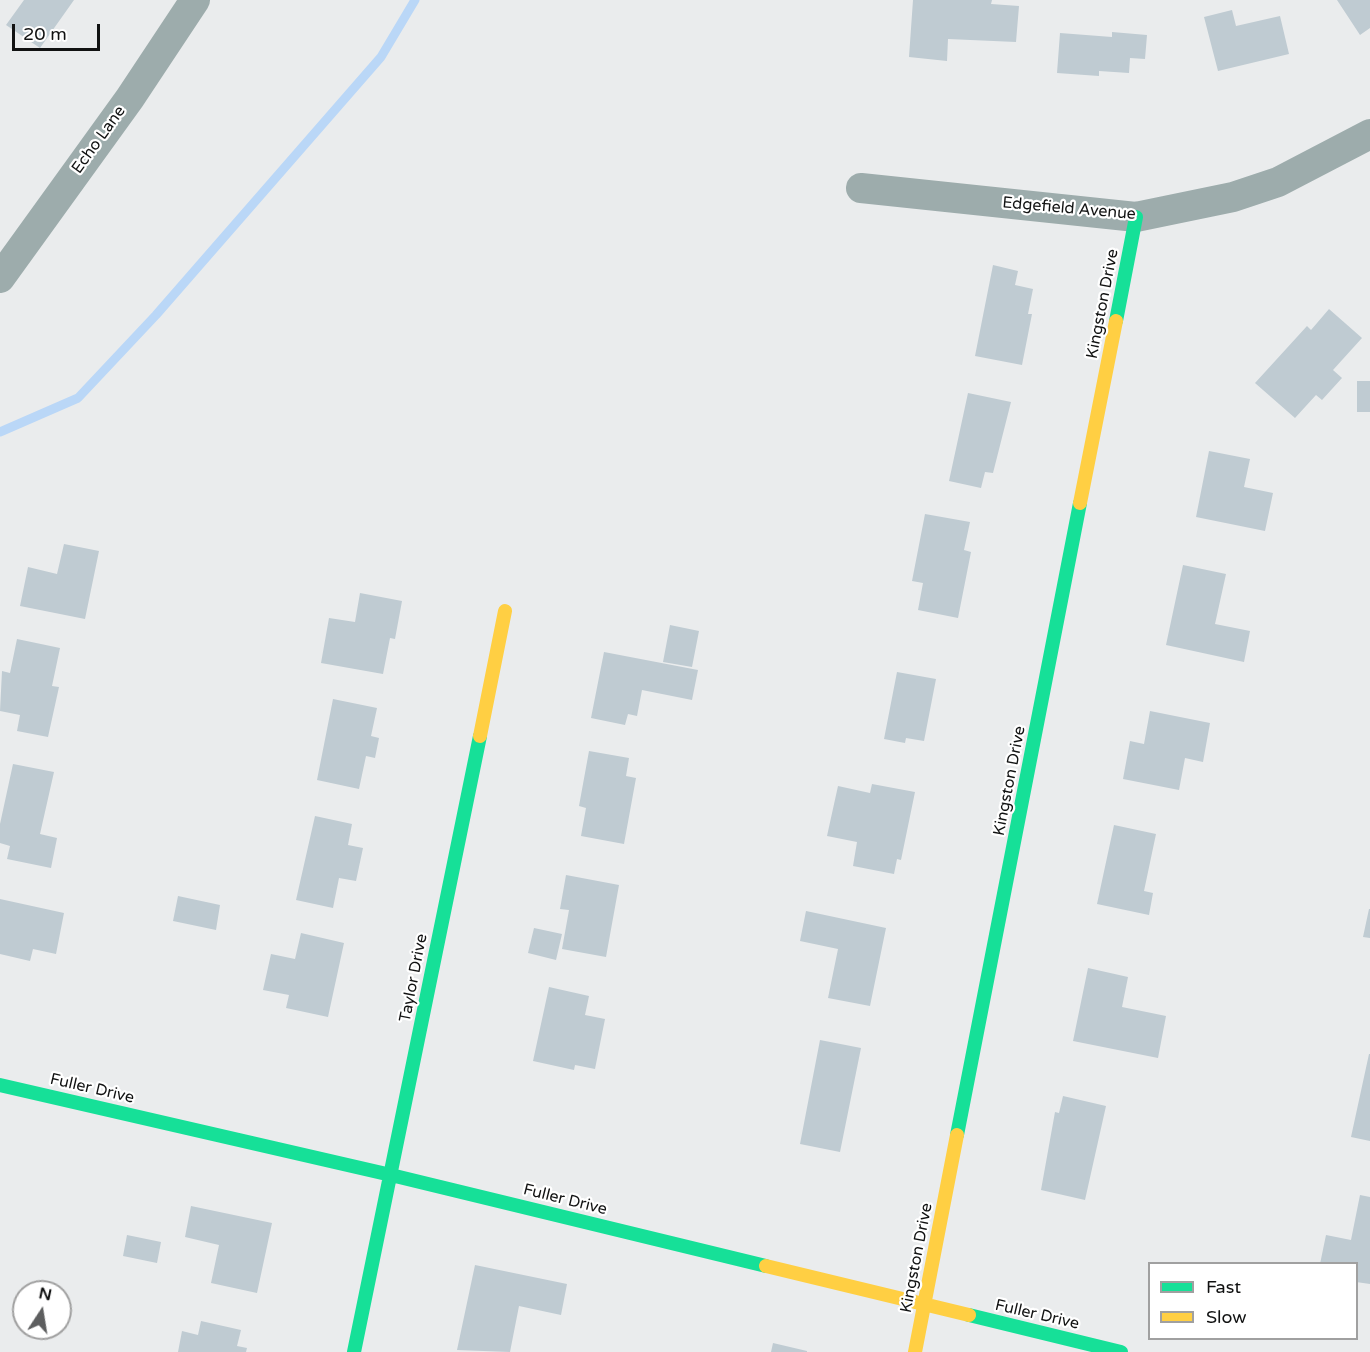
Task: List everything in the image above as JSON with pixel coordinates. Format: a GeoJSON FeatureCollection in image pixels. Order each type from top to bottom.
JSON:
{"type":"FeatureCollection","features":[{"type":"Feature","properties":{"kind":"street","name":"Echo Lane"},"geometry":{"type":"LineString","coordinates":[[0,278],[130,98],[195,0]]}},
{"type":"Feature","properties":{"kind":"street","name":"Edgefield Avenue"},"geometry":{"type":"LineString","coordinates":[[861,188],[1136,217],[1233,197],[1278,182],[1370,134]]}},
{"type":"Feature","properties":{"kind":"street","name":"Kingston Drive"},"geometry":{"type":"LineString","coordinates":[[915,1352],[1136,217]]}},
{"type":"Feature","properties":{"kind":"street","name":"Taylor Drive"},"geometry":{"type":"LineString","coordinates":[[354,1352],[505,611]]}},
{"type":"Feature","properties":{"kind":"street","name":"Fuller Drive"},"geometry":{"type":"LineString","coordinates":[[0,1085],[391,1175],[1121,1352]]}},
{"type":"Feature","properties":{"kind":"building"},"geometry":{"type":"Polygon","coordinates":[[[24,0],[74,0],[40,48],[6,25],[24,0]]]}},
{"type":"Feature","properties":{"kind":"building"},"geometry":{"type":"Polygon","coordinates":[[[913,0],[992,0],[991,4],[1019,6],[1016,42],[948,39],[947,61],[909,57],[913,0]]]}},
{"type":"Feature","properties":{"kind":"building"},"geometry":{"type":"Polygon","coordinates":[[[1337,0],[1370,0],[1370,28],[1360,35],[1337,0]]]}},
{"type":"Feature","properties":{"kind":"building"},"geometry":{"type":"Polygon","coordinates":[[[1232,10],[1236,26],[1280,16],[1289,54],[1218,71],[1204,17],[1232,10]]]}},
{"type":"Feature","properties":{"kind":"building"},"geometry":{"type":"Polygon","coordinates":[[[1112,32],[1147,35],[1145,59],[1130,58],[1129,73],[1099,71],[1099,76],[1057,73],[1060,33],[1112,37],[1112,32]]]}},
{"type":"Feature","properties":{"kind":"building"},"geometry":{"type":"Polygon","coordinates":[[[993,265],[1018,271],[1015,285],[1033,289],[1028,314],[1032,314],[1022,365],[975,356],[993,265]]]}},
{"type":"Feature","properties":{"kind":"building"},"geometry":{"type":"Polygon","coordinates":[[[1329,309],[1362,338],[1333,370],[1342,378],[1322,400],[1316,395],[1295,418],[1255,383],[1307,326],[1311,330],[1329,309]]]}},
{"type":"Feature","properties":{"kind":"building"},"geometry":{"type":"Polygon","coordinates":[[[1357,381],[1370,381],[1370,412],[1357,412],[1357,381]]]}},
{"type":"Feature","properties":{"kind":"building"},"geometry":{"type":"Polygon","coordinates":[[[968,393],[1011,402],[993,473],[985,472],[981,488],[949,481],[968,393]]]}},
{"type":"Feature","properties":{"kind":"building"},"geometry":{"type":"Polygon","coordinates":[[[1209,451],[1250,459],[1244,487],[1273,493],[1265,531],[1196,517],[1209,451]]]}},
{"type":"Feature","properties":{"kind":"building"},"geometry":{"type":"Polygon","coordinates":[[[925,514],[970,522],[964,550],[971,552],[958,618],[918,610],[923,583],[912,581],[925,514]]]}},
{"type":"Feature","properties":{"kind":"building"},"geometry":{"type":"Polygon","coordinates":[[[64,544],[99,551],[85,619],[20,606],[28,567],[57,574],[64,544]]]}},
{"type":"Feature","properties":{"kind":"building"},"geometry":{"type":"Polygon","coordinates":[[[1183,565],[1226,574],[1215,624],[1250,631],[1244,662],[1166,645],[1183,565]]]}},
{"type":"Feature","properties":{"kind":"building"},"geometry":{"type":"Polygon","coordinates":[[[360,593],[402,601],[395,639],[390,638],[383,674],[321,663],[329,618],[355,622],[360,593]]]}},
{"type":"Feature","properties":{"kind":"building"},"geometry":{"type":"Polygon","coordinates":[[[670,625],[699,631],[692,667],[663,662],[670,625]]]}},
{"type":"Feature","properties":{"kind":"building"},"geometry":{"type":"Polygon","coordinates":[[[17,639],[60,648],[52,686],[59,687],[48,737],[17,731],[20,715],[0,711],[2,671],[10,673],[17,639]]]}},
{"type":"Feature","properties":{"kind":"building"},"geometry":{"type":"Polygon","coordinates":[[[604,652],[698,670],[692,700],[642,690],[637,716],[628,714],[625,725],[591,718],[604,652]]]}},
{"type":"Feature","properties":{"kind":"building"},"geometry":{"type":"Polygon","coordinates":[[[897,672],[936,679],[924,741],[906,738],[905,743],[884,739],[897,672]]]}},
{"type":"Feature","properties":{"kind":"building"},"geometry":{"type":"Polygon","coordinates":[[[333,699],[377,708],[371,736],[379,738],[375,758],[366,756],[359,789],[317,780],[333,699]]]}},
{"type":"Feature","properties":{"kind":"building"},"geometry":{"type":"Polygon","coordinates":[[[1150,711],[1210,723],[1203,762],[1185,758],[1179,790],[1123,779],[1130,741],[1144,744],[1150,711]]]}},
{"type":"Feature","properties":{"kind":"building"},"geometry":{"type":"Polygon","coordinates":[[[589,751],[629,758],[626,776],[636,778],[624,844],[581,836],[586,808],[579,806],[589,751]]]}},
{"type":"Feature","properties":{"kind":"building"},"geometry":{"type":"Polygon","coordinates":[[[13,764],[54,772],[40,834],[57,838],[51,868],[7,859],[10,846],[0,843],[0,824],[13,764]]]}},
{"type":"Feature","properties":{"kind":"building"},"geometry":{"type":"Polygon","coordinates":[[[872,784],[915,792],[901,860],[897,859],[894,874],[853,866],[857,842],[827,836],[838,786],[870,793],[872,784]]]}},
{"type":"Feature","properties":{"kind":"building"},"geometry":{"type":"Polygon","coordinates":[[[315,816],[352,824],[348,845],[363,848],[356,881],[339,878],[333,908],[296,900],[315,816]]]}},
{"type":"Feature","properties":{"kind":"building"},"geometry":{"type":"Polygon","coordinates":[[[1114,825],[1156,834],[1144,891],[1153,893],[1149,915],[1097,904],[1114,825]]]}},
{"type":"Feature","properties":{"kind":"building"},"geometry":{"type":"Polygon","coordinates":[[[566,875],[619,885],[606,957],[562,949],[569,910],[560,909],[566,875]]]}},
{"type":"Feature","properties":{"kind":"building"},"geometry":{"type":"Polygon","coordinates":[[[178,896],[220,905],[216,930],[173,921],[178,896]]]}},
{"type":"Feature","properties":{"kind":"building"},"geometry":{"type":"Polygon","coordinates":[[[0,899],[64,913],[56,954],[33,949],[30,961],[0,954],[0,899]]]}},
{"type":"Feature","properties":{"kind":"building"},"geometry":{"type":"Polygon","coordinates":[[[1370,909],[1370,938],[1363,937],[1370,909]]]}},
{"type":"Feature","properties":{"kind":"building"},"geometry":{"type":"Polygon","coordinates":[[[806,911],[886,928],[870,1006],[828,998],[838,949],[800,941],[806,911]]]}},
{"type":"Feature","properties":{"kind":"building"},"geometry":{"type":"Polygon","coordinates":[[[534,928],[562,934],[556,960],[528,953],[534,928]]]}},
{"type":"Feature","properties":{"kind":"building"},"geometry":{"type":"Polygon","coordinates":[[[301,933],[344,943],[328,1017],[286,1008],[289,995],[263,990],[271,954],[295,959],[301,933]]]}},
{"type":"Feature","properties":{"kind":"building"},"geometry":{"type":"Polygon","coordinates":[[[1088,968],[1128,977],[1122,1007],[1166,1016],[1158,1058],[1073,1041],[1088,968]]]}},
{"type":"Feature","properties":{"kind":"building"},"geometry":{"type":"Polygon","coordinates":[[[549,987],[589,996],[585,1015],[605,1019],[595,1069],[575,1065],[574,1070],[533,1061],[549,987]]]}},
{"type":"Feature","properties":{"kind":"building"},"geometry":{"type":"Polygon","coordinates":[[[820,1040],[861,1048],[840,1152],[800,1144],[820,1040]]]}},
{"type":"Feature","properties":{"kind":"building"},"geometry":{"type":"Polygon","coordinates":[[[1370,1054],[1370,1141],[1351,1137],[1370,1054]]]}},
{"type":"Feature","properties":{"kind":"building"},"geometry":{"type":"Polygon","coordinates":[[[1063,1096],[1106,1106],[1085,1200],[1041,1190],[1055,1112],[1059,1113],[1063,1096]]]}},
{"type":"Feature","properties":{"kind":"building"},"geometry":{"type":"Polygon","coordinates":[[[1360,1195],[1370,1197],[1370,1284],[1358,1282],[1358,1262],[1320,1262],[1326,1235],[1351,1240],[1360,1195]]]}},
{"type":"Feature","properties":{"kind":"building"},"geometry":{"type":"Polygon","coordinates":[[[191,1206],[272,1223],[257,1293],[211,1283],[219,1245],[185,1237],[191,1206]]]}},
{"type":"Feature","properties":{"kind":"building"},"geometry":{"type":"Polygon","coordinates":[[[127,1235],[161,1242],[157,1263],[123,1256],[127,1235]]]}},
{"type":"Feature","properties":{"kind":"building"},"geometry":{"type":"Polygon","coordinates":[[[475,1265],[567,1284],[561,1315],[519,1306],[510,1352],[457,1350],[475,1265]]]}},
{"type":"Feature","properties":{"kind":"building"},"geometry":{"type":"Polygon","coordinates":[[[201,1321],[241,1330],[237,1346],[247,1348],[246,1352],[178,1352],[182,1331],[198,1335],[201,1321]]]}},
{"type":"Feature","properties":{"kind":"building"},"geometry":{"type":"Polygon","coordinates":[[[773,1343],[807,1351],[807,1352],[771,1352],[773,1343]]]}},
{"type":"Feature","properties":{"kind":"waterway"},"geometry":{"type":"LineString","coordinates":[[0,432],[78,398],[156,315],[381,57],[415,0]]}},
{"type":"Feature","properties":{"kind":"traffic: fast"},"geometry":{"type":"LineString","coordinates":[[1116,321],[1136,217]]}},
{"type":"Feature","properties":{"kind":"traffic: fast"},"geometry":{"type":"LineString","coordinates":[[957,1135],[1080,503]]}},
{"type":"Feature","properties":{"kind":"traffic: fast"},"geometry":{"type":"LineString","coordinates":[[354,1352],[480,736]]}},
{"type":"Feature","properties":{"kind":"traffic: fast"},"geometry":{"type":"LineString","coordinates":[[0,1085],[391,1175],[766,1266]]}},
{"type":"Feature","properties":{"kind":"traffic: fast"},"geometry":{"type":"LineString","coordinates":[[969,1315],[1121,1352]]}},
{"type":"Feature","properties":{"kind":"traffic: slow"},"geometry":{"type":"LineString","coordinates":[[1080,503],[1116,321]]}},
{"type":"Feature","properties":{"kind":"traffic: slow"},"geometry":{"type":"LineString","coordinates":[[480,736],[505,611]]}},
{"type":"Feature","properties":{"kind":"traffic: slow"},"geometry":{"type":"LineString","coordinates":[[915,1352],[957,1135]]}},
{"type":"Feature","properties":{"kind":"traffic: slow"},"geometry":{"type":"LineString","coordinates":[[766,1266],[969,1315]]}}]}
